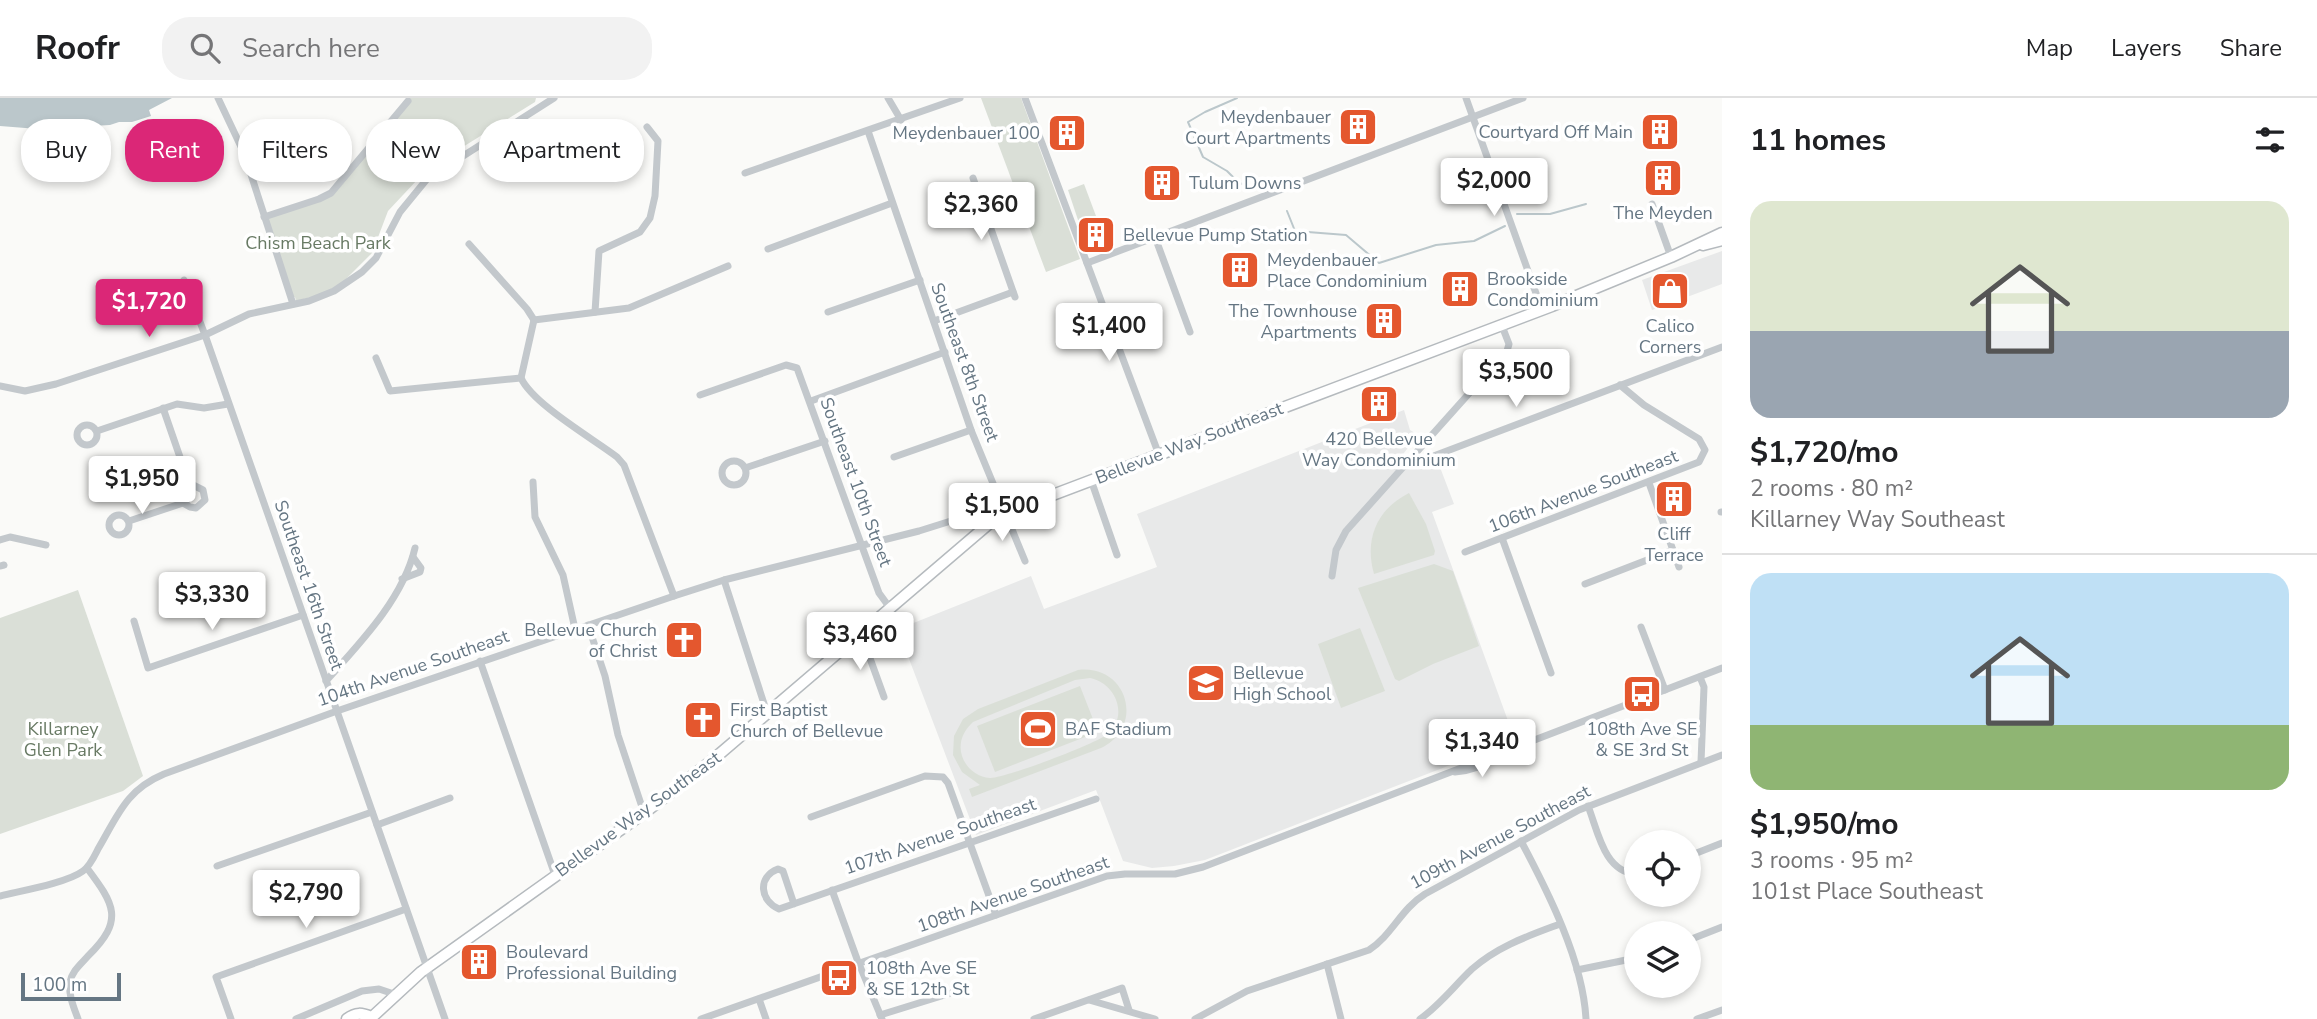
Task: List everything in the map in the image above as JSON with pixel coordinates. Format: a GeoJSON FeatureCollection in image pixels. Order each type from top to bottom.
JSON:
{"type":"FeatureCollection","features":[{"type":"Feature","properties":{"kind":"main road","name":"Bellevue Way Southeast"},"geometry":{"type":"LineString","coordinates":[[370,1018],[394,994],[428,967],[644,813],[709,763],[991,522],[1006,513],[1502,326],[1671,257],[1722,233]]}},
{"type":"Feature","properties":{"kind":"main road","name":"Bellevue Way Southeast"},"geometry":{"type":"LineString","coordinates":[[1700,244],[1706,246],[1722,240]]}},
{"type":"Feature","properties":{"kind":"main road"},"geometry":{"type":"LineString","coordinates":[[347,1019],[356,1013],[363,1013],[370,1018]]}},
{"type":"Feature","properties":{"kind":"street"},"geometry":{"type":"LineString","coordinates":[[218,98],[244,153],[293,304]]}},
{"type":"Feature","properties":{"kind":"street"},"geometry":{"type":"LineString","coordinates":[[0,386],[25,391],[36,389],[205,335],[249,314],[309,301],[334,290],[362,272],[383,246],[407,200],[427,179],[544,101],[554,98]]}},
{"type":"Feature","properties":{"kind":"street"},"geometry":{"type":"LineString","coordinates":[[745,173],[960,98]]}},
{"type":"Feature","properties":{"kind":"street"},"geometry":{"type":"LineString","coordinates":[[1026,98],[1158,455]]}},
{"type":"Feature","properties":{"kind":"street"},"geometry":{"type":"LineString","coordinates":[[1466,98],[1542,310]]}},
{"type":"Feature","properties":{"kind":"street"},"geometry":{"type":"LineString","coordinates":[[1087,263],[1523,98]]}},
{"type":"Feature","properties":{"kind":"street"},"geometry":{"type":"LineString","coordinates":[[890,99],[901,120]]}},
{"type":"Feature","properties":{"kind":"street"},"geometry":{"type":"LineString","coordinates":[[264,217],[319,200],[331,193],[408,101]]}},
{"type":"Feature","properties":{"kind":"street"},"geometry":{"type":"LineString","coordinates":[[595,312],[599,251],[640,232],[653,210],[658,141],[647,127]]}},
{"type":"Feature","properties":{"kind":"street","name":"Southeast 8th Street"},"geometry":{"type":"LineString","coordinates":[[868,131],[971,430],[1025,561]]}},
{"type":"Feature","properties":{"kind":"street"},"geometry":{"type":"LineString","coordinates":[[934,321],[1014,295],[973,178]]}},
{"type":"Feature","properties":{"kind":"street"},"geometry":{"type":"LineString","coordinates":[[768,249],[892,203]]}},
{"type":"Feature","properties":{"kind":"street"},"geometry":{"type":"LineString","coordinates":[[1651,204],[1671,257]]}},
{"type":"Feature","properties":{"kind":"street"},"geometry":{"type":"LineString","coordinates":[[1155,237],[1190,331]]}},
{"type":"Feature","properties":{"kind":"street"},"geometry":{"type":"LineString","coordinates":[[469,244],[534,320],[521,378],[525,386],[624,465],[674,596]]}},
{"type":"Feature","properties":{"kind":"street"},"geometry":{"type":"LineString","coordinates":[[534,320],[629,308],[728,265]]}},
{"type":"Feature","properties":{"kind":"street","name":"Southeast 16th Street"},"geometry":{"type":"LineString","coordinates":[[184,280],[445,1019]]}},
{"type":"Feature","properties":{"kind":"street"},"geometry":{"type":"LineString","coordinates":[[828,312],[920,280]]}},
{"type":"Feature","properties":{"kind":"street"},"geometry":{"type":"LineString","coordinates":[[1332,576],[1336,550],[1346,531],[1505,355],[1508,344],[1502,326]]}},
{"type":"Feature","properties":{"kind":"street"},"geometry":{"type":"LineString","coordinates":[[1413,456],[1421,459],[1431,457],[1722,347]]}},
{"type":"Feature","properties":{"kind":"street"},"geometry":{"type":"LineString","coordinates":[[811,401],[944,352]]}},
{"type":"Feature","properties":{"kind":"street"},"geometry":{"type":"LineString","coordinates":[[376,358],[390,391],[521,378]]}},
{"type":"Feature","properties":{"kind":"street","name":"Southeast 10th Street"},"geometry":{"type":"LineString","coordinates":[[700,394],[786,365],[794,365],[800,371],[879,593],[890,608]]}},
{"type":"Feature","properties":{"kind":"street","name":"106th Avenue Southeast"},"geometry":{"type":"LineString","coordinates":[[1465,552],[1648,484],[1702,460],[1704,450],[1699,439],[1644,405],[1620,385]]}},
{"type":"Feature","properties":{"kind":"street"},"geometry":{"type":"LineString","coordinates":[[97,431],[182,404],[204,408],[228,404]]}},
{"type":"Feature","properties":{"kind":"street"},"geometry":{"type":"LineString","coordinates":[[129,521],[183,503],[190,495],[191,489],[163,408]]}},
{"type":"Feature","properties":{"kind":"street"},"geometry":{"type":"LineString","coordinates":[[894,457],[971,430]]}},
{"type":"Feature","properties":{"kind":"street"},"geometry":{"type":"LineString","coordinates":[[745,468],[825,441]]}},
{"type":"Feature","properties":{"kind":"street"},"geometry":{"type":"LineString","coordinates":[[1091,480],[1117,555]]}},
{"type":"Feature","properties":{"kind":"street"},"geometry":{"type":"LineString","coordinates":[[533,482],[535,517],[563,575],[575,629]]}},
{"type":"Feature","properties":{"kind":"street"},"geometry":{"type":"LineString","coordinates":[[183,503],[193,508],[204,502],[202,491],[189,484]]}},
{"type":"Feature","properties":{"kind":"street"},"geometry":{"type":"LineString","coordinates":[[1648,484],[1679,567]]}},
{"type":"Feature","properties":{"kind":"street","name":"104th Avenue Southeast"},"geometry":{"type":"LineString","coordinates":[[87,868],[125,803],[149,780],[337,710],[724,580],[862,547],[986,510],[1006,513]]}},
{"type":"Feature","properties":{"kind":"street"},"geometry":{"type":"LineString","coordinates":[[0,540],[14,537],[46,545]]}},
{"type":"Feature","properties":{"kind":"street"},"geometry":{"type":"LineString","coordinates":[[1502,538],[1550,673]]}},
{"type":"Feature","properties":{"kind":"street"},"geometry":{"type":"LineString","coordinates":[[1585,584],[1673,550]]}},
{"type":"Feature","properties":{"kind":"street"},"geometry":{"type":"LineString","coordinates":[[326,681],[358,646],[395,595],[402,579],[414,553],[421,568],[420,572],[402,579]]}},
{"type":"Feature","properties":{"kind":"street"},"geometry":{"type":"LineString","coordinates":[[724,580],[767,713]]}},
{"type":"Feature","properties":{"kind":"street"},"geometry":{"type":"LineString","coordinates":[[134,621],[148,668],[303,615]]}},
{"type":"Feature","properties":{"kind":"street"},"geometry":{"type":"LineString","coordinates":[[588,625],[605,676],[618,735],[644,813]]}},
{"type":"Feature","properties":{"kind":"street"},"geometry":{"type":"LineString","coordinates":[[1641,627],[1665,690]]}},
{"type":"Feature","properties":{"kind":"street"},"geometry":{"type":"LineString","coordinates":[[856,636],[867,650],[884,697]]}},
{"type":"Feature","properties":{"kind":"street"},"geometry":{"type":"LineString","coordinates":[[480,661],[555,875]]}},
{"type":"Feature","properties":{"kind":"street","name":"108th Avenue Southeast"},"geometry":{"type":"LineString","coordinates":[[701,1019],[1107,877],[1125,874],[1175,874],[1203,867],[1722,668]]}},
{"type":"Feature","properties":{"kind":"street"},"geometry":{"type":"LineString","coordinates":[[1700,677],[1704,687],[1701,762]]}},
{"type":"Feature","properties":{"kind":"street","name":"109th Avenue Southeast"},"geometry":{"type":"LineString","coordinates":[[1195,1019],[1247,991],[1369,950],[1385,937],[1405,909],[1418,898],[1521,841],[1588,806],[1722,755]]}},
{"type":"Feature","properties":{"kind":"street"},"geometry":{"type":"LineString","coordinates":[[811,817],[925,776],[940,776],[948,783],[996,915]]}},
{"type":"Feature","properties":{"kind":"street"},"geometry":{"type":"LineString","coordinates":[[376,825],[450,798]]}},
{"type":"Feature","properties":{"kind":"street","name":"107th Avenue Southeast"},"geometry":{"type":"LineString","coordinates":[[794,904],[1096,799]]}},
{"type":"Feature","properties":{"kind":"street"},"geometry":{"type":"LineString","coordinates":[[1588,806],[1611,862],[1624,871]]}},
{"type":"Feature","properties":{"kind":"street"},"geometry":{"type":"LineString","coordinates":[[217,866],[372,812]]}},
{"type":"Feature","properties":{"kind":"street"},"geometry":{"type":"LineString","coordinates":[[1521,841],[1539,875],[1577,970],[1584,995],[1586,1019]]}},
{"type":"Feature","properties":{"kind":"street"},"geometry":{"type":"LineString","coordinates":[[1701,851],[1722,843]]}},
{"type":"Feature","properties":{"kind":"street"},"geometry":{"type":"LineString","coordinates":[[0,896],[65,880],[87,868],[109,898],[111,923],[103,942],[79,966],[71,979],[71,995],[78,1019]]}},
{"type":"Feature","properties":{"kind":"street"},"geometry":{"type":"LineString","coordinates":[[778,869],[783,871],[794,904],[779,909],[769,904],[763,891],[764,879],[768,874],[778,869]]}},
{"type":"Feature","properties":{"kind":"street"},"geometry":{"type":"LineString","coordinates":[[832,891],[881,1017],[964,989]]}},
{"type":"Feature","properties":{"kind":"street"},"geometry":{"type":"LineString","coordinates":[[231,1019],[216,977],[406,909]]}},
{"type":"Feature","properties":{"kind":"street"},"geometry":{"type":"LineString","coordinates":[[1420,1019],[1492,953],[1519,939],[1560,924]]}},
{"type":"Feature","properties":{"kind":"street"},"geometry":{"type":"LineString","coordinates":[[1701,935],[1722,927]]}},
{"type":"Feature","properties":{"kind":"street"},"geometry":{"type":"LineString","coordinates":[[1577,970],[1624,960]]}},
{"type":"Feature","properties":{"kind":"street"},"geometry":{"type":"LineString","coordinates":[[1327,964],[1341,1019]]}},
{"type":"Feature","properties":{"kind":"street"},"geometry":{"type":"LineString","coordinates":[[1034,1019],[1122,988],[1129,1010]]}},
{"type":"Feature","properties":{"kind":"street"},"geometry":{"type":"LineString","coordinates":[[296,1019],[362,991],[379,989],[394,994]]}},
{"type":"Feature","properties":{"kind":"street"},"geometry":{"type":"LineString","coordinates":[[759,999],[766,1019]]}},
{"type":"Feature","properties":{"kind":"street"},"geometry":{"type":"LineString","coordinates":[[1089,1000],[1155,1019]]}},
{"type":"Feature","properties":{"kind":"street"},"geometry":{"type":"LineString","coordinates":[[1697,1019],[1722,1010]]}},
{"type":"Feature","properties":{"kind":"shaded area"},"geometry":{"type":"Polygon","coordinates":[[[0,98],[172,98],[149,110],[151,116],[125,119],[125,122],[111,125],[111,119],[21,119],[21,128],[0,126],[0,98]]]}},
{"type":"Feature","properties":{"kind":"shaded area"},"geometry":{"type":"Polygon","coordinates":[[[1722,251],[1722,284],[1652,310],[1642,280],[1722,251]]]}},
{"type":"Feature","properties":{"kind":"shaded area","name":"Bellevue High School"},"geometry":{"type":"Polygon","coordinates":[[[1404,410],[1410,430],[1418,435],[1400,458],[1410,469],[1438,462],[1454,504],[1432,512],[1515,740],[1205,860],[1174,866],[1152,868],[1123,861],[1096,790],[976,835],[895,622],[906,626],[1031,576],[1044,609],[1157,567],[1137,514],[1404,410]]]}},
{"type":"Feature","properties":{"kind":"green space","name":"Chism Beach Park"},"geometry":{"type":"Polygon","coordinates":[[[410,98],[536,98],[535,102],[508,119],[479,119],[479,137],[465,146],[465,119],[392,119],[410,98]]]}},
{"type":"Feature","properties":{"kind":"green space"},"geometry":{"type":"Polygon","coordinates":[[[981,98],[1021,98],[1080,259],[1046,272],[981,98]]]}},
{"type":"Feature","properties":{"kind":"green space","name":"Chism Beach Park"},"geometry":{"type":"Polygon","coordinates":[[[366,149],[366,182],[415,182],[388,211],[372,253],[334,291],[296,301],[295,297],[292,298],[264,217],[325,197],[338,182],[352,182],[352,166],[366,149]]]}},
{"type":"Feature","properties":{"kind":"green space"},"geometry":{"type":"Polygon","coordinates":[[[1084,184],[1096,216],[1079,223],[1068,190],[1084,184]]]}},
{"type":"Feature","properties":{"kind":"green space"},"geometry":{"type":"Polygon","coordinates":[[[1409,493],[1426,524],[1434,555],[1374,574],[1371,549],[1376,526],[1389,507],[1409,493]]]}},
{"type":"Feature","properties":{"kind":"green space"},"geometry":{"type":"Polygon","coordinates":[[[1434,564],[1453,571],[1479,646],[1399,681],[1395,679],[1358,588],[1434,564]]]}},
{"type":"Feature","properties":{"kind":"green space","name":"Killarney Glen Park"},"geometry":{"type":"Polygon","coordinates":[[[78,590],[143,776],[123,791],[0,834],[0,618],[78,590]]]}},
{"type":"Feature","properties":{"kind":"green space"},"geometry":{"type":"Polygon","coordinates":[[[1360,628],[1385,691],[1341,708],[1318,644],[1360,628]]]}},
{"type":"Feature","properties":{"kind":"green space"},"geometry":{"type":"Polygon","coordinates":[[[1078,670],[1095,671],[1109,677],[1119,686],[1125,698],[1126,712],[1123,726],[1115,738],[1101,748],[972,797],[969,789],[980,785],[962,772],[953,755],[954,736],[963,719],[978,709],[1078,670]],[[1090,678],[1075,680],[973,722],[966,729],[961,742],[962,756],[966,764],[981,776],[998,777],[1068,753],[1106,735],[1117,719],[1117,702],[1107,686],[1090,678]]]}},
{"type":"Feature","properties":{"kind":"green space"},"geometry":{"type":"Polygon","coordinates":[[[1080,686],[1098,732],[995,772],[977,726],[1080,686]]]}},
{"type":"Feature","properties":{"kind":"waterway"},"geometry":{"type":"LineString","coordinates":[[1237,98],[1188,122],[1203,157],[1227,171],[1239,183],[1255,188],[1274,184]]}},
{"type":"Feature","properties":{"kind":"waterway"},"geometry":{"type":"LineString","coordinates":[[1517,214],[1550,214],[1586,204]]}},
{"type":"Feature","properties":{"kind":"waterway"},"geometry":{"type":"LineString","coordinates":[[1287,211],[1295,231],[1346,235],[1379,263],[1436,245],[1474,241],[1505,226]]}},
{"type":"Feature","properties":{"kind":"place","name":"Meydenbauer Court Apartments"},"geometry":{"type":"Point","coordinates":[1358,127]}},
{"type":"Feature","properties":{"kind":"place","name":"Courtyard Off Main"},"geometry":{"type":"Point","coordinates":[1660,132]}},
{"type":"Feature","properties":{"kind":"place","name":"Meydenbauer 100"},"geometry":{"type":"Point","coordinates":[1067,133]}},
{"type":"Feature","properties":{"kind":"place","name":"The Meyden"},"geometry":{"type":"Point","coordinates":[1663,178]}},
{"type":"Feature","properties":{"kind":"place","name":"Tulum Downs"},"geometry":{"type":"Point","coordinates":[1162,183]}},
{"type":"Feature","properties":{"kind":"place","name":"Bellevue Pump Station"},"geometry":{"type":"Point","coordinates":[1096,235]}},
{"type":"Feature","properties":{"kind":"place","name":"Meydenbauer Place Condominium"},"geometry":{"type":"Point","coordinates":[1240,270]}},
{"type":"Feature","properties":{"kind":"place","name":"Brookside Condominium"},"geometry":{"type":"Point","coordinates":[1460,289]}},
{"type":"Feature","properties":{"kind":"place","name":"Calico Corners"},"geometry":{"type":"Point","coordinates":[1670,291]}},
{"type":"Feature","properties":{"kind":"place","name":"The Townhouse Apartments"},"geometry":{"type":"Point","coordinates":[1384,321]}},
{"type":"Feature","properties":{"kind":"place","name":"420 Bellevue Way Condominium"},"geometry":{"type":"Point","coordinates":[1379,404]}},
{"type":"Feature","properties":{"kind":"place","name":"Cliff Terrace"},"geometry":{"type":"Point","coordinates":[1674,499]}},
{"type":"Feature","properties":{"kind":"place","name":"Bellevue Church of Christ"},"geometry":{"type":"Point","coordinates":[684,640]}},
{"type":"Feature","properties":{"kind":"place","name":"Bellevue High School"},"geometry":{"type":"Point","coordinates":[1206,683]}},
{"type":"Feature","properties":{"kind":"place","name":"108th Ave SE & SE 3rd St"},"geometry":{"type":"Point","coordinates":[1642,694]}},
{"type":"Feature","properties":{"kind":"place","name":"First Baptist Church of Bellevue"},"geometry":{"type":"Point","coordinates":[703,720]}},
{"type":"Feature","properties":{"kind":"place","name":"BAF Stadium"},"geometry":{"type":"Point","coordinates":[1038,729]}},
{"type":"Feature","properties":{"kind":"place","name":"Boulevard Professional Building"},"geometry":{"type":"Point","coordinates":[479,962]}},
{"type":"Feature","properties":{"kind":"place","name":"108th Ave SE & SE 12th St"},"geometry":{"type":"Point","coordinates":[839,978]}}]}
